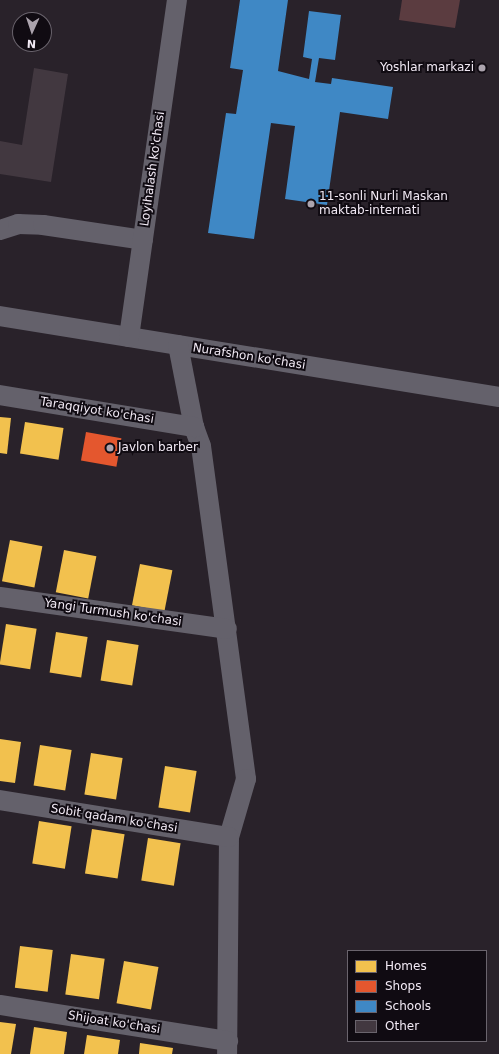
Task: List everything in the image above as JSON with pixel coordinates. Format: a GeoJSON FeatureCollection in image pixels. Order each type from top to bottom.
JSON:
{"type":"FeatureCollection","features":[{"type":"Feature","properties":{"kind":"street","name":"Loyihalash ko'chasi"},"geometry":{"type":"LineString","coordinates":[[129,337],[177,0]]}},
{"type":"Feature","properties":{"kind":"street"},"geometry":{"type":"LineString","coordinates":[[0,230],[18,224],[43,225],[143,240]]}},
{"type":"Feature","properties":{"kind":"street","name":"Nurafshon ko'chasi"},"geometry":{"type":"LineString","coordinates":[[0,316],[499,397]]}},
{"type":"Feature","properties":{"kind":"street"},"geometry":{"type":"LineString","coordinates":[[178,345],[194,427],[201,446],[227,629],[246,779],[229,837],[228,1047]]}},
{"type":"Feature","properties":{"kind":"street","name":"Taraqqiyot ko'chasi"},"geometry":{"type":"LineString","coordinates":[[0,395],[194,427]]}},
{"type":"Feature","properties":{"kind":"street","name":"Yangi Turmush ko'chasi"},"geometry":{"type":"LineString","coordinates":[[0,597],[227,629]]}},
{"type":"Feature","properties":{"kind":"street","name":"Sobit qadam ko'chasi"},"geometry":{"type":"LineString","coordinates":[[0,800],[229,837]]}},
{"type":"Feature","properties":{"kind":"street","name":"Shijoat ko'chasi"},"geometry":{"type":"LineString","coordinates":[[0,1005],[228,1047]]}},
{"type":"Feature","properties":{"kind":"shaded area"},"geometry":{"type":"Polygon","coordinates":[[[402,0],[460,0],[455,28],[399,20],[402,0]]]}},
{"type":"Feature","properties":{"kind":"building: Homes"},"geometry":{"type":"Polygon","coordinates":[[[0,417],[11,418],[7,454],[0,453],[0,417]]]}},
{"type":"Feature","properties":{"kind":"building: Homes"},"geometry":{"type":"Polygon","coordinates":[[[25,422],[64,428],[59,460],[20,454],[25,422]]]}},
{"type":"Feature","properties":{"kind":"building: Homes"},"geometry":{"type":"Polygon","coordinates":[[[10,540],[42,546],[34,588],[2,581],[10,540]]]}},
{"type":"Feature","properties":{"kind":"building: Homes"},"geometry":{"type":"Polygon","coordinates":[[[64,550],[96,556],[88,599],[56,592],[64,550]]]}},
{"type":"Feature","properties":{"kind":"building: Homes"},"geometry":{"type":"Polygon","coordinates":[[[140,564],[172,570],[164,612],[132,605],[140,564]]]}},
{"type":"Feature","properties":{"kind":"building: Homes"},"geometry":{"type":"Polygon","coordinates":[[[6,624],[37,629],[30,669],[0,665],[6,624]]]}},
{"type":"Feature","properties":{"kind":"building: Homes"},"geometry":{"type":"Polygon","coordinates":[[[56,632],[88,637],[81,678],[50,672],[56,632]]]}},
{"type":"Feature","properties":{"kind":"building: Homes"},"geometry":{"type":"Polygon","coordinates":[[[107,640],[139,645],[132,686],[101,680],[107,640]]]}},
{"type":"Feature","properties":{"kind":"building: Homes"},"geometry":{"type":"Polygon","coordinates":[[[0,739],[21,742],[15,783],[0,781],[0,739]]]}},
{"type":"Feature","properties":{"kind":"building: Homes"},"geometry":{"type":"Polygon","coordinates":[[[40,745],[72,750],[65,791],[34,785],[40,745]]]}},
{"type":"Feature","properties":{"kind":"building: Homes"},"geometry":{"type":"Polygon","coordinates":[[[91,753],[123,758],[116,799],[84,794],[91,753]]]}},
{"type":"Feature","properties":{"kind":"building: Homes"},"geometry":{"type":"Polygon","coordinates":[[[165,766],[197,771],[190,812],[158,807],[165,766]]]}},
{"type":"Feature","properties":{"kind":"building: Homes"},"geometry":{"type":"Polygon","coordinates":[[[39,821],[72,826],[65,869],[32,863],[39,821]]]}},
{"type":"Feature","properties":{"kind":"building: Homes"},"geometry":{"type":"Polygon","coordinates":[[[92,829],[125,834],[118,879],[85,873],[92,829]]]}},
{"type":"Feature","properties":{"kind":"building: Homes"},"geometry":{"type":"Polygon","coordinates":[[[148,838],[181,843],[174,886],[141,880],[148,838]]]}},
{"type":"Feature","properties":{"kind":"building: Homes"},"geometry":{"type":"Polygon","coordinates":[[[20,946],[53,950],[48,992],[15,988],[20,946]]]}},
{"type":"Feature","properties":{"kind":"building: Homes"},"geometry":{"type":"Polygon","coordinates":[[[71,954],[105,959],[99,999],[65,995],[71,954]]]}},
{"type":"Feature","properties":{"kind":"building: Homes"},"geometry":{"type":"Polygon","coordinates":[[[124,961],[158,967],[151,1009],[117,1003],[124,961]]]}},
{"type":"Feature","properties":{"kind":"building: Homes"},"geometry":{"type":"Polygon","coordinates":[[[0,1022],[16,1024],[11,1054],[0,1054],[0,1022]]]}},
{"type":"Feature","properties":{"kind":"building: Homes"},"geometry":{"type":"Polygon","coordinates":[[[34,1027],[67,1032],[64,1054],[30,1054],[34,1027]]]}},
{"type":"Feature","properties":{"kind":"building: Homes"},"geometry":{"type":"Polygon","coordinates":[[[87,1035],[120,1040],[118,1054],[84,1054],[87,1035]]]}},
{"type":"Feature","properties":{"kind":"building: Homes"},"geometry":{"type":"Polygon","coordinates":[[[140,1043],[173,1048],[172,1054],[139,1054],[140,1043]]]}},
{"type":"Feature","properties":{"kind":"building: Shops"},"geometry":{"type":"Polygon","coordinates":[[[86,432],[121,438],[116,467],[81,461],[86,432]]]}},
{"type":"Feature","properties":{"kind":"building: Schools"},"geometry":{"type":"Polygon","coordinates":[[[240,0],[288,0],[278,71],[309,79],[312,59],[303,57],[309,11],[341,15],[335,60],[319,58],[315,82],[331,84],[332,78],[393,87],[388,119],[340,112],[327,205],[285,199],[295,126],[271,123],[254,239],[208,233],[226,113],[236,114],[243,70],[230,68],[240,0]]]}},
{"type":"Feature","properties":{"kind":"building: Other"},"geometry":{"type":"Polygon","coordinates":[[[34,68],[68,74],[51,182],[0,174],[0,141],[22,145],[34,68]]]}},
{"type":"Feature","properties":{"kind":"place","name":"Yoshlar markazi"},"geometry":{"type":"Point","coordinates":[482,68]}},
{"type":"Feature","properties":{"kind":"place","name":"11-sonli Nurli Maskan maktab-internati"},"geometry":{"type":"Point","coordinates":[311,204]}},
{"type":"Feature","properties":{"kind":"place","name":"Javlon barber"},"geometry":{"type":"Point","coordinates":[110,448]}}]}
